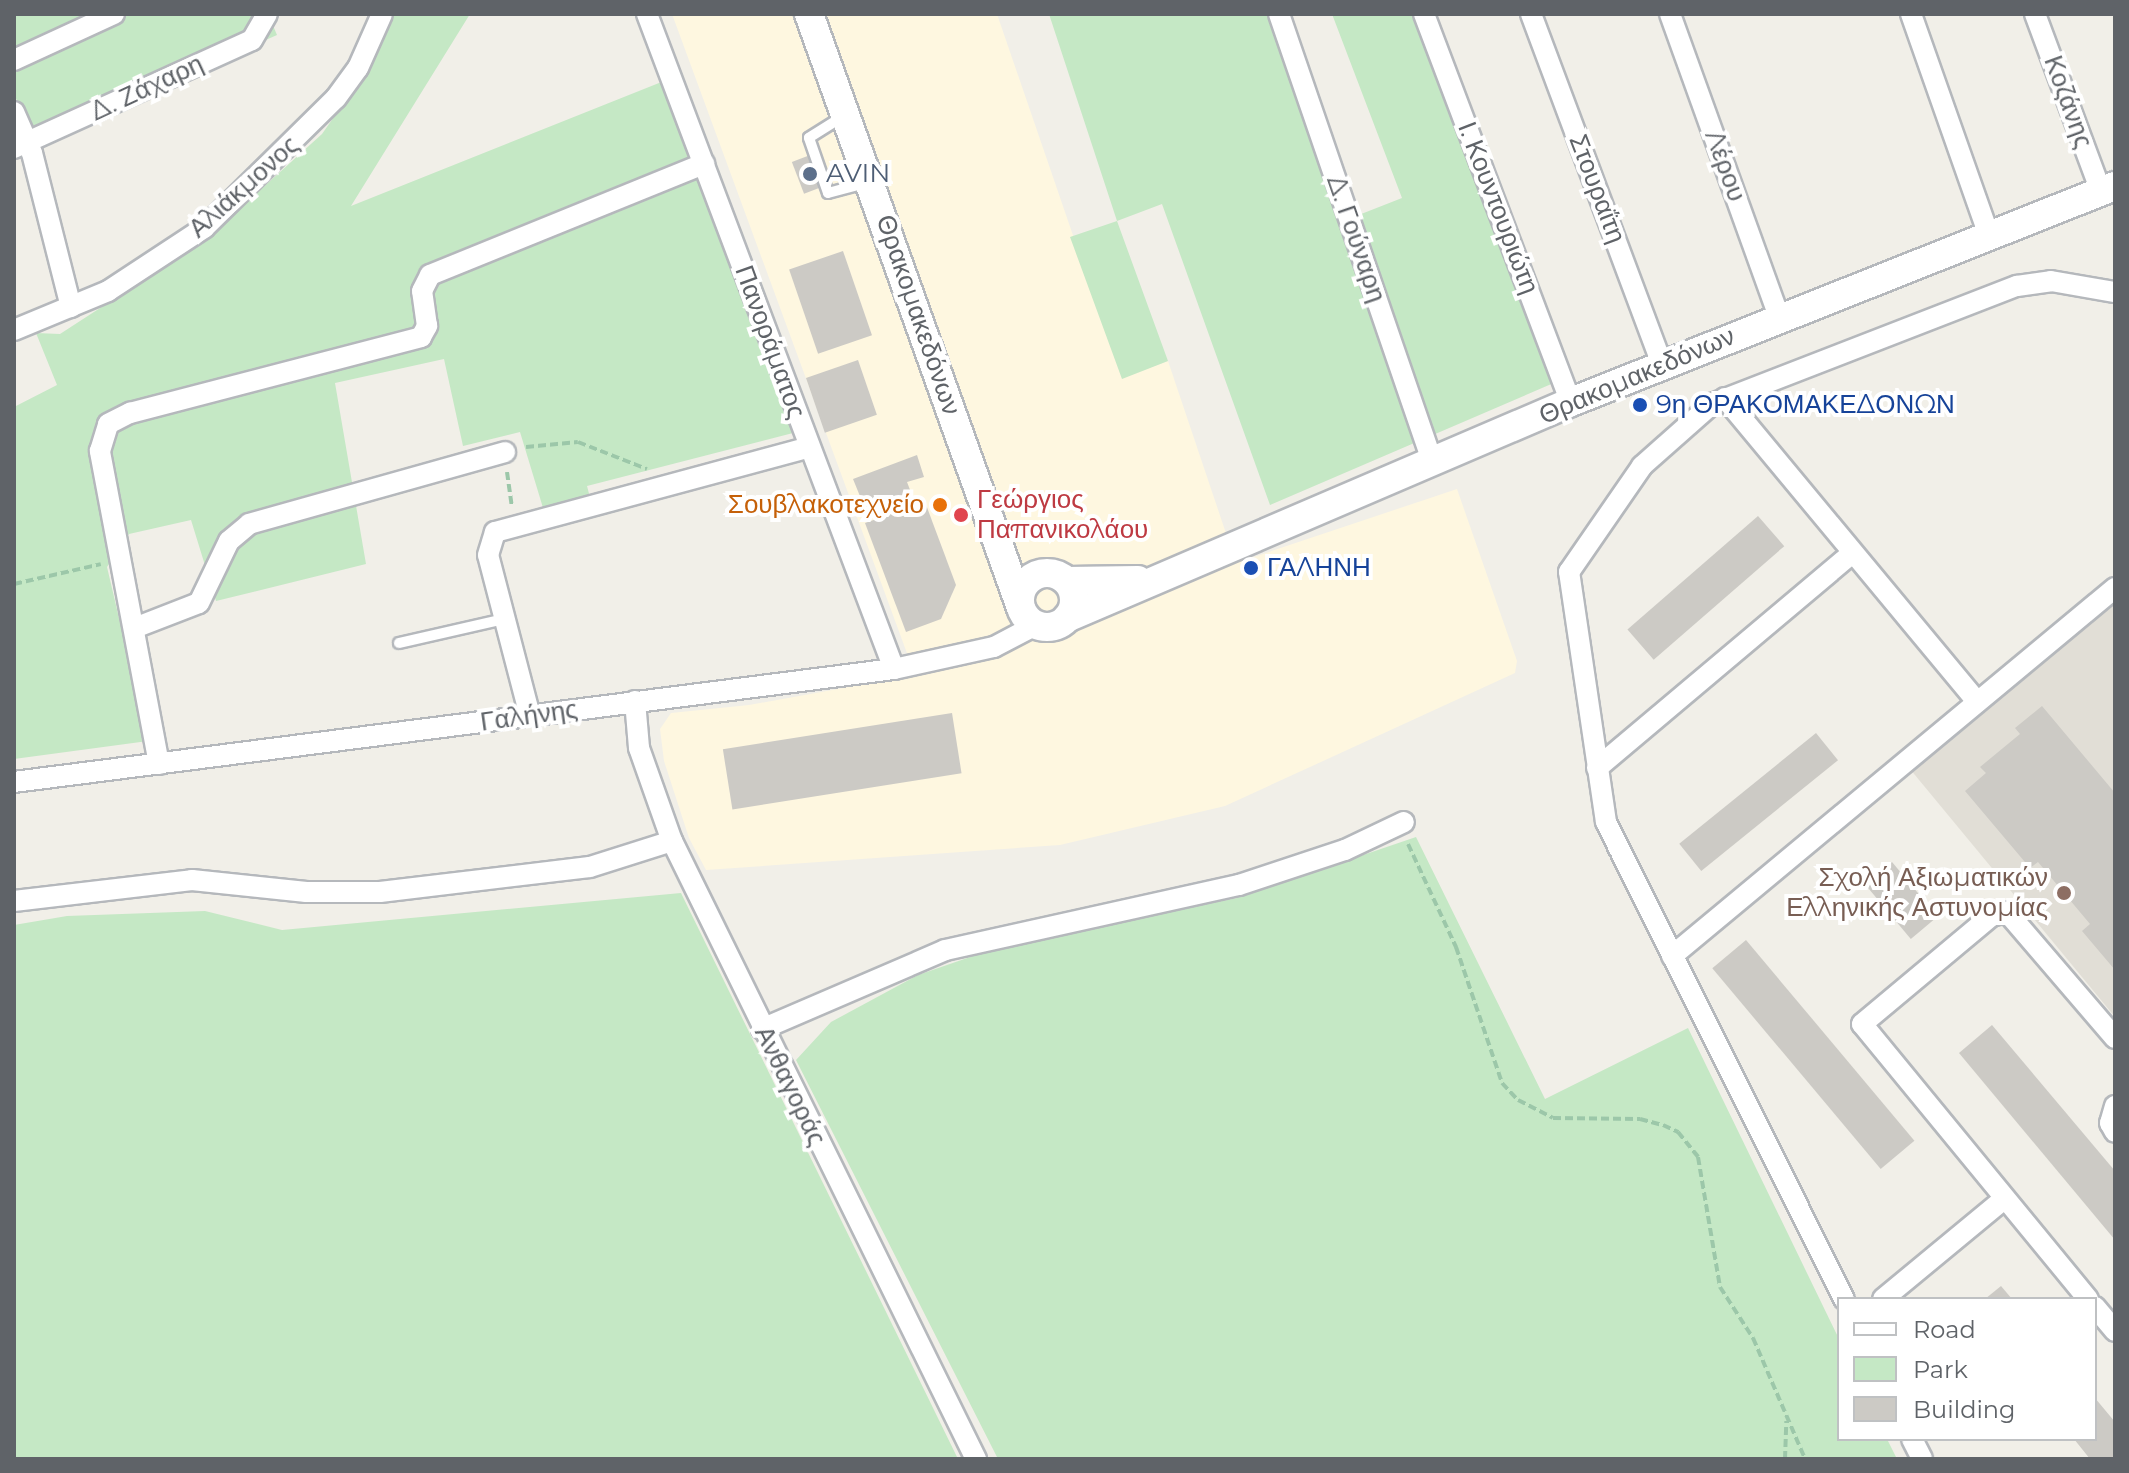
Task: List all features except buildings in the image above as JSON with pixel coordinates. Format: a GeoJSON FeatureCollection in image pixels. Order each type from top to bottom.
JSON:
{"type":"FeatureCollection","features":[{"type":"Feature","properties":{"kind":"main road","name":"Θρακομακεδόνων"},"geometry":{"type":"LineString","coordinates":[[809,14],[872,182],[992,527],[1028,615],[1055,626],[1163,576],[1433,464],[1662,364],[2108,188]]}},
{"type":"Feature","properties":{"kind":"main road","name":"Θρακομακεδόνων"},"geometry":{"type":"LineString","coordinates":[[992,527],[1055,577],[1118,583],[1163,576]]}},
{"type":"Feature","properties":{"kind":"main road"},"geometry":{"type":"LineString","coordinates":[[1028,615],[1027,580],[1055,577],[1074,595],[1067,618]]}},
{"type":"Feature","properties":{"kind":"street"},"geometry":{"type":"LineString","coordinates":[[14,60],[114,14]]}},
{"type":"Feature","properties":{"kind":"street","name":"Δ. Ζάχαρη"},"geometry":{"type":"LineString","coordinates":[[21,146],[252,40],[267,14]]}},
{"type":"Feature","properties":{"kind":"street","name":"Αλιάκμονος"},"geometry":{"type":"LineString","coordinates":[[14,330],[108,291],[204,228],[336,98],[358,68],[382,14]]}},
{"type":"Feature","properties":{"kind":"street","name":"Πανοράματος"},"geometry":{"type":"LineString","coordinates":[[647,14],[894,669]]}},
{"type":"Feature","properties":{"kind":"street","name":"Δ. Γούναρη"},"geometry":{"type":"LineString","coordinates":[[1279,14],[1433,464]]}},
{"type":"Feature","properties":{"kind":"street","name":"Ι. Κουντουριώτη"},"geometry":{"type":"LineString","coordinates":[[1424,14],[1571,402]]}},
{"type":"Feature","properties":{"kind":"street","name":"Λέρου"},"geometry":{"type":"LineString","coordinates":[[1670,14],[1779,317]]}},
{"type":"Feature","properties":{"kind":"street"},"geometry":{"type":"LineString","coordinates":[[1911,14],[1988,233]]}},
{"type":"Feature","properties":{"kind":"street","name":"Κοζάνης"},"geometry":{"type":"LineString","coordinates":[[2035,14],[2108,188]]}},
{"type":"Feature","properties":{"kind":"street","name":"Στουραΐτη"},"geometry":{"type":"LineString","coordinates":[[1538,16],[1662,364]]}},
{"type":"Feature","properties":{"kind":"street"},"geometry":{"type":"LineString","coordinates":[[14,112],[21,146],[71,307]]}},
{"type":"Feature","properties":{"kind":"street"},"geometry":{"type":"LineString","coordinates":[[159,764],[125,563],[100,451],[101,436],[118,417],[421,337],[427,326],[422,291],[430,275],[704,164]]}},
{"type":"Feature","properties":{"kind":"street"},"geometry":{"type":"LineString","coordinates":[[1843,1297],[1610,831],[1597,768],[1569,572],[1642,466],[1689,421],[1725,398],[2017,286],[2051,281],[2115,292]]}},
{"type":"Feature","properties":{"kind":"street"},"geometry":{"type":"LineString","coordinates":[[1725,398],[1851,554],[1977,702]]}},
{"type":"Feature","properties":{"kind":"street"},"geometry":{"type":"LineString","coordinates":[[530,716],[488,543],[495,532],[809,447]]}},
{"type":"Feature","properties":{"kind":"street"},"geometry":{"type":"LineString","coordinates":[[137,627],[199,603],[229,541],[249,524],[505,452]]}},
{"type":"Feature","properties":{"kind":"street"},"geometry":{"type":"LineString","coordinates":[[1597,768],[1851,554]]}},
{"type":"Feature","properties":{"kind":"street"},"geometry":{"type":"LineString","coordinates":[[1672,956],[2115,588]]}},
{"type":"Feature","properties":{"kind":"street","name":"Γαλήνης"},"geometry":{"type":"LineString","coordinates":[[14,782],[894,669],[994,647],[1028,615]]}},
{"type":"Feature","properties":{"kind":"street","name":"Ανθαγοράς"},"geometry":{"type":"LineString","coordinates":[[635,701],[639,748],[672,841],[976,1459]]}},
{"type":"Feature","properties":{"kind":"street"},"geometry":{"type":"LineString","coordinates":[[762,1029],[945,950],[1239,885],[1399,824]]}},
{"type":"Feature","properties":{"kind":"street"},"geometry":{"type":"LineString","coordinates":[[14,901],[192,880],[306,892],[396,890],[590,867],[672,841]]}},
{"type":"Feature","properties":{"kind":"street"},"geometry":{"type":"LineString","coordinates":[[2086,1297],[1862,1024],[1991,916],[2007,912],[2115,1038]]}},
{"type":"Feature","properties":{"kind":"street"},"geometry":{"type":"LineString","coordinates":[[2115,1106],[2110,1123],[2115,1132]]}},
{"type":"Feature","properties":{"kind":"street"},"geometry":{"type":"LineString","coordinates":[[1885,1297],[2004,1199]]}},
{"type":"Feature","properties":{"kind":"street"},"geometry":{"type":"LineString","coordinates":[[2097,1309],[2115,1331]]}},
{"type":"Feature","properties":{"kind":"street"},"geometry":{"type":"LineString","coordinates":[[1913,1441],[1922,1459]]}},
{"type":"Feature","properties":{"kind":"lane"},"geometry":{"type":"LineString","coordinates":[[847,114],[809,138],[828,193],[872,182]]}},
{"type":"Feature","properties":{"kind":"lane"},"geometry":{"type":"LineString","coordinates":[[399,643],[504,619]]}},
{"type":"Feature","properties":{"kind":"path"},"geometry":{"type":"LineString","coordinates":[[516,525],[505,452],[560,440],[578,442],[674,482]]}},
{"type":"Feature","properties":{"kind":"path"},"geometry":{"type":"LineString","coordinates":[[14,584],[66,569],[125,563]]}},
{"type":"Feature","properties":{"kind":"path"},"geometry":{"type":"LineString","coordinates":[[1399,824],[1456,947],[1502,1083],[1518,1100],[1553,1118],[1640,1119],[1678,1132],[1689,1143],[1703,1175],[1720,1287],[1753,1338],[1805,1459]]}},
{"type":"Feature","properties":{"kind":"path"},"geometry":{"type":"LineString","coordinates":[[1785,1459],[1786,1419]]}},
{"type":"Feature","properties":{"kind":"shaded area"},"geometry":{"type":"Polygon","coordinates":[[[672,14],[997,14],[1122,378],[1168,361],[1236,563],[1457,489],[1517,661],[1515,673],[1225,806],[1060,845],[706,870],[689,838],[664,761],[660,729],[671,713],[749,705],[915,675],[672,14]]]}},
{"type":"Feature","properties":{"kind":"shaded area","name":"Σχολή Αξιωματικών Ελληνικής Αστυνομίας"},"geometry":{"type":"Polygon","coordinates":[[[2115,598],[2115,1017],[1910,769],[2115,598]]]}},
{"type":"Feature","properties":{"kind":"green space"},"geometry":{"type":"Polygon","coordinates":[[[14,14],[268,14],[277,35],[36,143],[14,94],[14,14]]]}},
{"type":"Feature","properties":{"kind":"green space"},"geometry":{"type":"Polygon","coordinates":[[[393,14],[470,14],[351,206],[669,79],[793,433],[587,486],[593,509],[547,521],[520,432],[463,446],[444,359],[335,383],[366,564],[216,601],[191,520],[129,534],[107,567],[148,741],[14,759],[14,407],[57,385],[36,333],[60,334],[205,240],[322,134],[376,57],[393,14]]]}},
{"type":"Feature","properties":{"kind":"green space"},"geometry":{"type":"Polygon","coordinates":[[[1049,14],[1274,14],[1351,218],[1402,198],[1332,14],[1419,14],[1556,382],[1270,505],[1162,204],[1117,221],[1049,14]]]}},
{"type":"Feature","properties":{"kind":"green space"},"geometry":{"type":"Polygon","coordinates":[[[1117,221],[1168,361],[1122,379],[1070,237],[1117,221]]]}},
{"type":"Feature","properties":{"kind":"green space"},"geometry":{"type":"Polygon","coordinates":[[[1416,837],[1545,1099],[1688,1028],[1837,1335],[1837,1441],[1888,1441],[1897,1459],[998,1459],[796,1060],[831,1022],[918,975],[1002,946],[1237,898],[1416,837]]]}},
{"type":"Feature","properties":{"kind":"green space"},"geometry":{"type":"Polygon","coordinates":[[[681,893],[958,1459],[14,1459],[14,925],[67,916],[205,911],[282,930],[681,893]]]}},
{"type":"Feature","properties":{"kind":"place","name":"AVIN"},"geometry":{"type":"Point","coordinates":[810,174]}},
{"type":"Feature","properties":{"kind":"place","name":"9η ΘΡΑΚΟΜΑΚΕΔΟΝΩΝ"},"geometry":{"type":"Point","coordinates":[1640,405]}},
{"type":"Feature","properties":{"kind":"place","name":"Σουβλακοτεχνείο"},"geometry":{"type":"Point","coordinates":[940,505]}},
{"type":"Feature","properties":{"kind":"place","name":"Γεώργιος Παπανικολάου"},"geometry":{"type":"Point","coordinates":[961,515]}},
{"type":"Feature","properties":{"kind":"place","name":"ΓΑΛΗΝΗ"},"geometry":{"type":"Point","coordinates":[1251,568]}},
{"type":"Feature","properties":{"kind":"place","name":"Σχολή Αξιωματικών Ελληνικής Αστυνομίας"},"geometry":{"type":"Point","coordinates":[2064,893]}}]}
